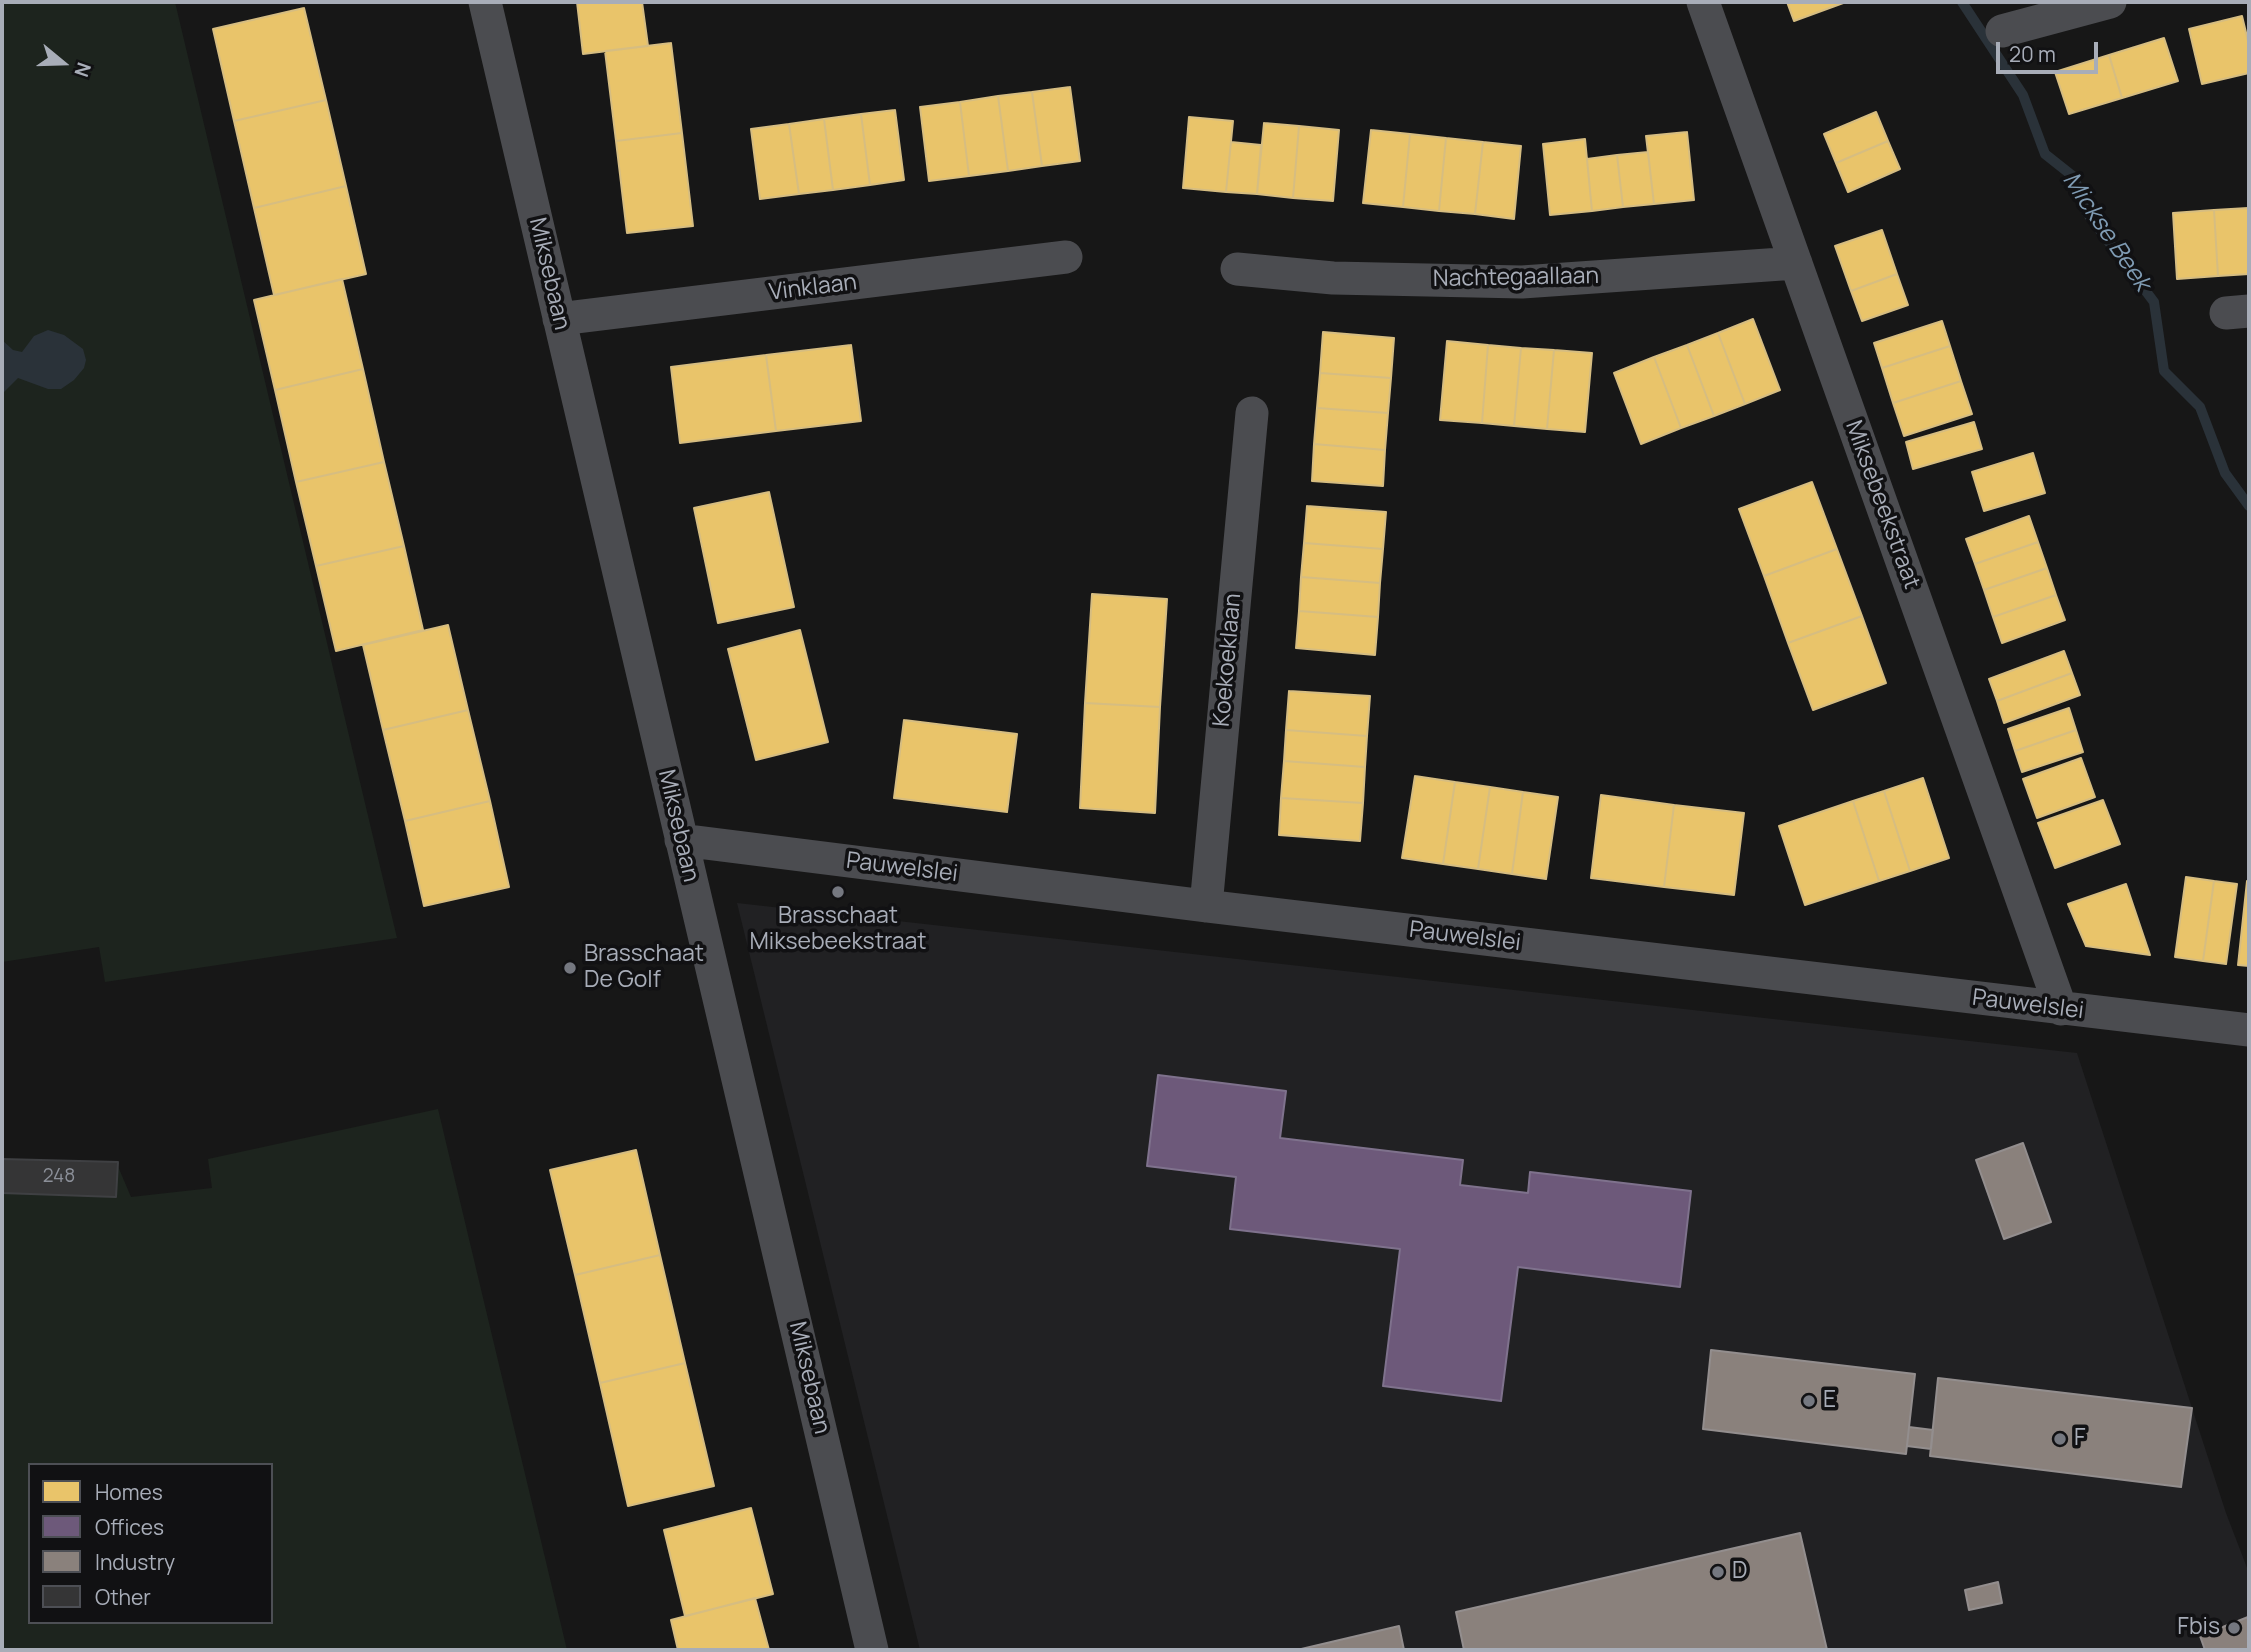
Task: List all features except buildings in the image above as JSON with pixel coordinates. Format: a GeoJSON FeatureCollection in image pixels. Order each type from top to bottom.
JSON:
{"type":"FeatureCollection","features":[{"type":"Feature","properties":{"kind":"street","name":"Miksebaan"},"geometry":{"type":"LineString","coordinates":[[485,2],[872,1650]]}},
{"type":"Feature","properties":{"kind":"street","name":"Miksebeekstraat"},"geometry":{"type":"LineString","coordinates":[[1703,2],[2061,1009]]}},
{"type":"Feature","properties":{"kind":"street"},"geometry":{"type":"LineString","coordinates":[[2002,31],[2110,2]]}},
{"type":"Feature","properties":{"kind":"street","name":"Vinklaan"},"geometry":{"type":"LineString","coordinates":[[559,318],[1066,257]]}},
{"type":"Feature","properties":{"kind":"street","name":"Nachtegaallaan"},"geometry":{"type":"LineString","coordinates":[[1237,269],[1333,278],[1522,282],[1796,263]]}},
{"type":"Feature","properties":{"kind":"street","name":"Koekoeklaan"},"geometry":{"type":"LineString","coordinates":[[1206,906],[1252,413]]}},
{"type":"Feature","properties":{"kind":"street","name":"Pauwelslei"},"geometry":{"type":"LineString","coordinates":[[681,840],[1206,906],[2249,1030]]}},
{"type":"Feature","properties":{"kind":"shaded area"},"geometry":{"type":"Polygon","coordinates":[[[2,2],[175,2],[397,938],[105,982],[99,947],[2,962],[2,2]]]}},
{"type":"Feature","properties":{"kind":"shaded area"},"geometry":{"type":"Polygon","coordinates":[[[48,330],[64,335],[83,349],[86,360],[84,368],[74,380],[61,389],[48,389],[18,378],[2,394],[2,340],[13,350],[22,352],[34,336],[48,330]]]}},
{"type":"Feature","properties":{"kind":"shaded area"},"geometry":{"type":"Polygon","coordinates":[[[737,903],[2077,1053],[2226,1513],[2249,1573],[2249,1650],[920,1650],[737,903]]]}},
{"type":"Feature","properties":{"kind":"shaded area"},"geometry":{"type":"Polygon","coordinates":[[[438,1109],[567,1650],[2,1650],[2,1163],[117,1164],[131,1197],[212,1188],[208,1159],[438,1109]]]}},
{"type":"Feature","properties":{"kind":"waterway","name":"Mickse Beek"},"geometry":{"type":"LineString","coordinates":[[1962,2],[2023,95],[2045,154],[2074,177],[2087,213],[2154,302],[2164,371],[2200,407],[2225,473],[2249,506]]}},
{"type":"Feature","properties":{"kind":"place","name":"Brasschaat Miksebeekstraat"},"geometry":{"type":"Point","coordinates":[838,892]}},
{"type":"Feature","properties":{"kind":"place","name":"Brasschaat De Golf"},"geometry":{"type":"Point","coordinates":[570,968]}},
{"type":"Feature","properties":{"kind":"place","name":"E"},"geometry":{"type":"Point","coordinates":[1809,1401]}},
{"type":"Feature","properties":{"kind":"place","name":"F"},"geometry":{"type":"Point","coordinates":[2060,1439]}},
{"type":"Feature","properties":{"kind":"place","name":"D"},"geometry":{"type":"Point","coordinates":[1718,1572]}},
{"type":"Feature","properties":{"kind":"place","name":"Fbis"},"geometry":{"type":"Point","coordinates":[2234,1628]}}]}
